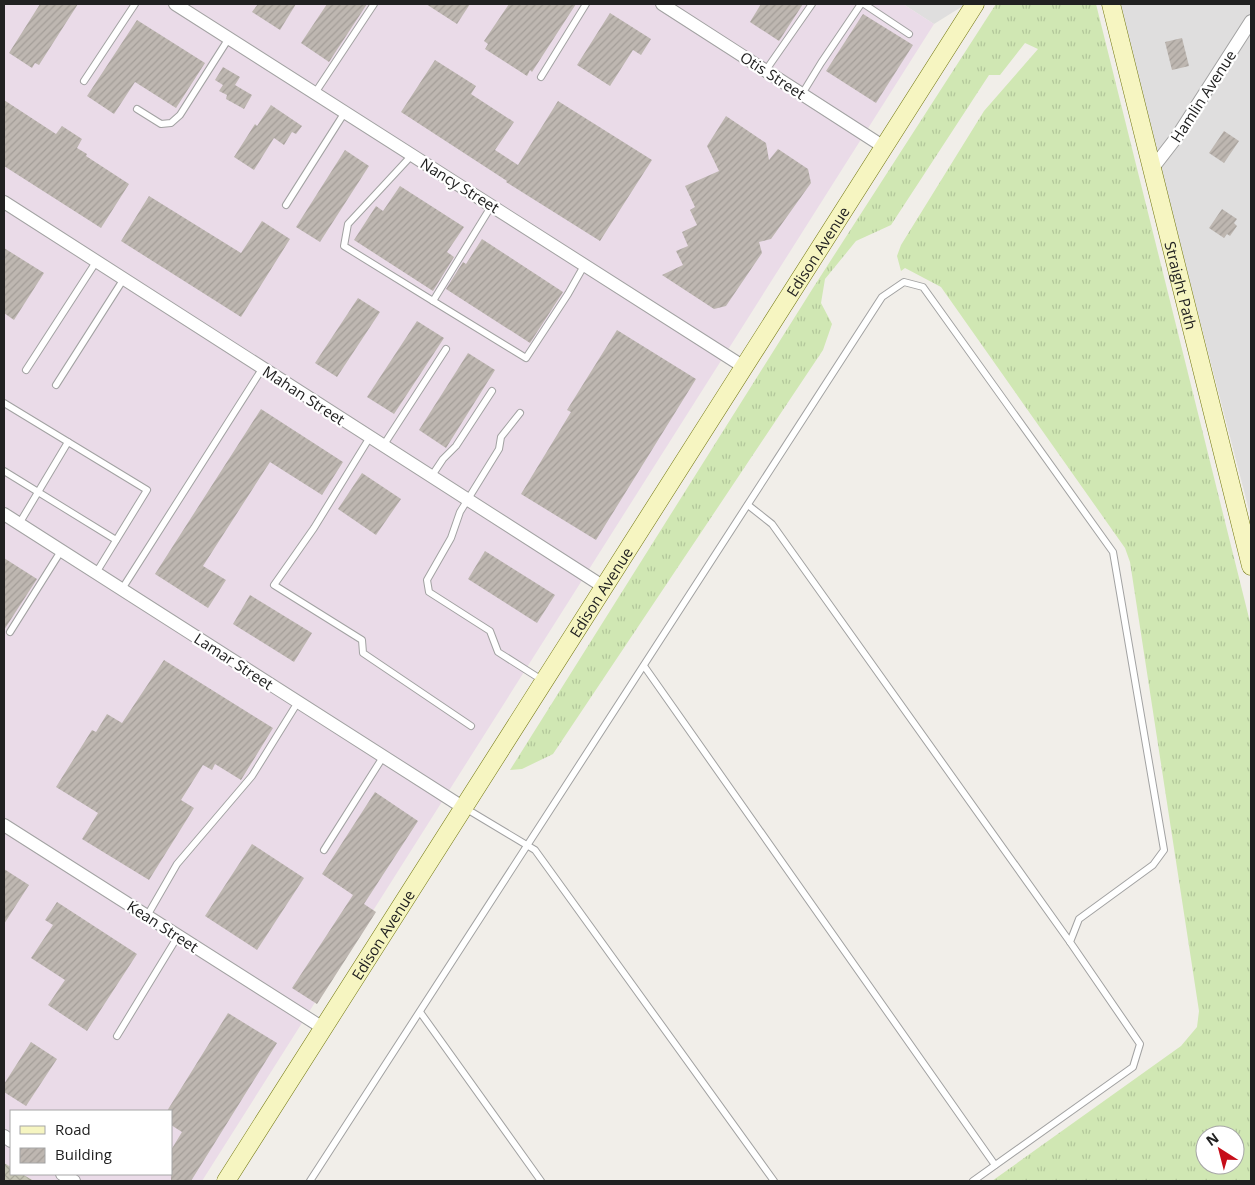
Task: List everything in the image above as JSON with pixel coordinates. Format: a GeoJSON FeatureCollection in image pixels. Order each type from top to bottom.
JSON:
{"type":"FeatureCollection","features":[{"type":"Feature","properties":{"kind":"street","name":"Nancy Street"},"geometry":{"type":"LineString","coordinates":[[176,4],[744,367]]}},
{"type":"Feature","properties":{"kind":"street","name":"Otis Street"},"geometry":{"type":"LineString","coordinates":[[664,4],[884,147]]}},
{"type":"Feature","properties":{"kind":"street","name":"Edison Avenue"},"geometry":{"type":"LineString","coordinates":[[226,1181],[975,4]]}},
{"type":"Feature","properties":{"kind":"street","name":"Straight Path"},"geometry":{"type":"LineString","coordinates":[[1111,4],[1251,566]]}},
{"type":"Feature","properties":{"kind":"street","name":"Hamlin Avenue"},"geometry":{"type":"LineString","coordinates":[[1152,169],[1176,138],[1251,21]]}},
{"type":"Feature","properties":{"kind":"street","name":"Mahan Street"},"geometry":{"type":"LineString","coordinates":[[4,202],[604,587]]}},
{"type":"Feature","properties":{"kind":"street","name":"Lamar Street"},"geometry":{"type":"LineString","coordinates":[[4,514],[464,808]]}},
{"type":"Feature","properties":{"kind":"street","name":"Kean Street"},"geometry":{"type":"LineString","coordinates":[[4,825],[323,1028]]}},
{"type":"Feature","properties":{"kind":"lane"},"geometry":{"type":"LineString","coordinates":[[84,81],[135,4]]}},
{"type":"Feature","properties":{"kind":"lane"},"geometry":{"type":"LineString","coordinates":[[315,93],[374,4]]}},
{"type":"Feature","properties":{"kind":"lane"},"geometry":{"type":"LineString","coordinates":[[541,77],[586,4]]}},
{"type":"Feature","properties":{"kind":"lane"},"geometry":{"type":"LineString","coordinates":[[766,70],[812,4]]}},
{"type":"Feature","properties":{"kind":"lane"},"geometry":{"type":"LineString","coordinates":[[802,94],[820,63],[862,4],[909,34]]}},
{"type":"Feature","properties":{"kind":"lane"},"geometry":{"type":"LineString","coordinates":[[137,109],[161,124],[171,123],[180,115],[229,38]]}},
{"type":"Feature","properties":{"kind":"lane"},"geometry":{"type":"LineString","coordinates":[[286,205],[345,112]]}},
{"type":"Feature","properties":{"kind":"lane"},"geometry":{"type":"LineString","coordinates":[[412,155],[348,224],[344,246],[526,358],[568,294],[585,264]]}},
{"type":"Feature","properties":{"kind":"lane"},"geometry":{"type":"LineString","coordinates":[[433,301],[492,205]]}},
{"type":"Feature","properties":{"kind":"lane"},"geometry":{"type":"LineString","coordinates":[[26,370],[96,262]]}},
{"type":"Feature","properties":{"kind":"lane"},"geometry":{"type":"LineString","coordinates":[[56,385],[123,280]]}},
{"type":"Feature","properties":{"kind":"lane"},"geometry":{"type":"LineString","coordinates":[[311,1181],[882,297],[904,282],[923,288],[1113,552],[1164,850],[1153,865],[1079,919],[1070,942]]}},
{"type":"Feature","properties":{"kind":"lane"},"geometry":{"type":"LineString","coordinates":[[383,446],[446,349]]}},
{"type":"Feature","properties":{"kind":"lane"},"geometry":{"type":"LineString","coordinates":[[122,589],[262,368]]}},
{"type":"Feature","properties":{"kind":"lane"},"geometry":{"type":"LineString","coordinates":[[431,477],[456,446],[492,390]]}},
{"type":"Feature","properties":{"kind":"lane"},"geometry":{"type":"LineString","coordinates":[[4,403],[147,490],[96,573]]}},
{"type":"Feature","properties":{"kind":"lane"},"geometry":{"type":"LineString","coordinates":[[520,413],[501,437],[499,449],[460,512],[451,538],[427,580],[429,592],[490,631],[498,652],[544,682]]}},
{"type":"Feature","properties":{"kind":"lane"},"geometry":{"type":"LineString","coordinates":[[370,437],[314,528],[274,585],[362,640],[363,653],[471,726]]}},
{"type":"Feature","properties":{"kind":"lane"},"geometry":{"type":"LineString","coordinates":[[19,524],[68,442]]}},
{"type":"Feature","properties":{"kind":"lane"},"geometry":{"type":"LineString","coordinates":[[4,471],[116,540]]}},
{"type":"Feature","properties":{"kind":"lane"},"geometry":{"type":"LineString","coordinates":[[748,505],[772,524],[1070,942],[1140,1044],[1133,1067],[973,1181]]}},
{"type":"Feature","properties":{"kind":"lane"},"geometry":{"type":"LineString","coordinates":[[10,632],[61,551]]}},
{"type":"Feature","properties":{"kind":"lane"},"geometry":{"type":"LineString","coordinates":[[644,666],[995,1165]]}},
{"type":"Feature","properties":{"kind":"lane"},"geometry":{"type":"LineString","coordinates":[[148,916],[177,864],[252,776],[298,702]]}},
{"type":"Feature","properties":{"kind":"lane"},"geometry":{"type":"LineString","coordinates":[[324,850],[383,756]]}},
{"type":"Feature","properties":{"kind":"lane"},"geometry":{"type":"LineString","coordinates":[[464,808],[535,850],[774,1181]]}},
{"type":"Feature","properties":{"kind":"lane"},"geometry":{"type":"LineString","coordinates":[[117,1036],[178,936]]}},
{"type":"Feature","properties":{"kind":"lane"},"geometry":{"type":"LineString","coordinates":[[420,1012],[541,1181]]}},
{"type":"Feature","properties":{"kind":"shaded area"},"geometry":{"type":"Polygon","coordinates":[[[4,4],[903,4],[934,24],[202,1181],[34,1181],[24,1175],[172,1175],[172,1110],[10,1110],[10,1166],[4,1163],[4,4]]]}},
{"type":"Feature","properties":{"kind":"shaded area"},"geometry":{"type":"Polygon","coordinates":[[[903,4],[966,4],[934,24],[903,4]]]}},
{"type":"Feature","properties":{"kind":"shaded area"},"geometry":{"type":"Polygon","coordinates":[[[1118,4],[1251,4],[1251,518],[1118,4]]]}},
{"type":"Feature","properties":{"kind":"shaded area"},"geometry":{"type":"Polygon","coordinates":[[[4,1163],[10,1166],[10,1175],[24,1175],[34,1181],[4,1181],[4,1163]]]}},
{"type":"Feature","properties":{"kind":"green space"},"geometry":{"type":"Polygon","coordinates":[[[996,4],[1096,4],[1251,626],[1251,1181],[992,1181],[1181,1046],[1197,1027],[1199,1011],[1130,562],[1125,548],[941,287],[905,268],[901,271],[897,256],[901,245],[984,111],[1038,49],[1025,43],[1000,75],[989,75],[891,225],[856,241],[825,279],[821,303],[832,324],[823,350],[553,754],[522,769],[510,770],[813,288],[996,4]]]}},
{"type":"Feature","properties":{"kind":"building"},"geometry":{"type":"Polygon","coordinates":[[[40,4],[78,4],[39,65],[35,63],[32,68],[9,53],[40,4]]]}},
{"type":"Feature","properties":{"kind":"building"},"geometry":{"type":"Polygon","coordinates":[[[258,4],[296,4],[280,30],[252,12],[258,4]]]}},
{"type":"Feature","properties":{"kind":"building"},"geometry":{"type":"Polygon","coordinates":[[[327,4],[367,4],[329,62],[301,43],[327,4]]]}},
{"type":"Feature","properties":{"kind":"building"},"geometry":{"type":"Polygon","coordinates":[[[426,4],[470,4],[457,24],[426,4]]]}},
{"type":"Feature","properties":{"kind":"building"},"geometry":{"type":"Polygon","coordinates":[[[509,4],[576,4],[532,72],[530,70],[527,76],[485,49],[488,44],[484,41],[509,4]]]}},
{"type":"Feature","properties":{"kind":"building"},"geometry":{"type":"Polygon","coordinates":[[[761,4],[803,4],[779,41],[750,22],[761,4]]]}},
{"type":"Feature","properties":{"kind":"building"},"geometry":{"type":"Polygon","coordinates":[[[610,13],[651,39],[641,55],[633,50],[610,86],[577,65],[610,13]]]}},
{"type":"Feature","properties":{"kind":"building"},"geometry":{"type":"Polygon","coordinates":[[[863,14],[913,45],[876,103],[826,71],[863,14]]]}},
{"type":"Feature","properties":{"kind":"building"},"geometry":{"type":"Polygon","coordinates":[[[137,20],[205,63],[176,108],[135,82],[114,114],[87,96],[137,20]]]}},
{"type":"Feature","properties":{"kind":"building"},"geometry":{"type":"Polygon","coordinates":[[[1182,38],[1189,66],[1172,70],[1165,42],[1182,38]]]}},
{"type":"Feature","properties":{"kind":"building"},"geometry":{"type":"Polygon","coordinates":[[[435,60],[476,86],[471,94],[514,122],[495,150],[518,165],[558,101],[652,160],[600,241],[506,182],[401,112],[435,60]]]}},
{"type":"Feature","properties":{"kind":"building"},"geometry":{"type":"Polygon","coordinates":[[[223,67],[240,77],[235,85],[252,95],[244,109],[226,99],[227,95],[219,91],[223,85],[215,80],[223,67]]]}},
{"type":"Feature","properties":{"kind":"building"},"geometry":{"type":"Polygon","coordinates":[[[4,100],[56,134],[62,126],[82,139],[77,148],[129,184],[101,228],[4,166],[4,100]]]}},
{"type":"Feature","properties":{"kind":"building"},"geometry":{"type":"Polygon","coordinates":[[[271,105],[302,126],[296,134],[292,132],[284,145],[274,138],[254,170],[234,157],[255,124],[257,126],[271,105]]]}},
{"type":"Feature","properties":{"kind":"building"},"geometry":{"type":"Polygon","coordinates":[[[726,116],[766,143],[769,160],[778,149],[808,169],[811,183],[771,239],[759,242],[762,253],[726,306],[714,309],[662,275],[683,265],[676,251],[688,246],[682,232],[697,225],[690,210],[695,207],[685,186],[719,171],[707,146],[726,116]]]}},
{"type":"Feature","properties":{"kind":"building"},"geometry":{"type":"Polygon","coordinates":[[[1224,131],[1239,141],[1224,163],[1209,153],[1224,131]]]}},
{"type":"Feature","properties":{"kind":"building"},"geometry":{"type":"Polygon","coordinates":[[[345,150],[369,166],[320,242],[296,227],[345,150]]]}},
{"type":"Feature","properties":{"kind":"building"},"geometry":{"type":"Polygon","coordinates":[[[400,186],[464,227],[447,252],[454,257],[433,291],[354,240],[376,206],[383,211],[400,186]]]}},
{"type":"Feature","properties":{"kind":"building"},"geometry":{"type":"Polygon","coordinates":[[[149,196],[241,253],[262,221],[290,239],[241,317],[121,241],[149,196]]]}},
{"type":"Feature","properties":{"kind":"building"},"geometry":{"type":"Polygon","coordinates":[[[1222,209],[1237,219],[1234,223],[1237,226],[1230,236],[1227,234],[1224,238],[1209,228],[1222,209]]]}},
{"type":"Feature","properties":{"kind":"building"},"geometry":{"type":"Polygon","coordinates":[[[482,239],[563,292],[530,343],[446,289],[463,262],[466,264],[482,239]]]}},
{"type":"Feature","properties":{"kind":"building"},"geometry":{"type":"Polygon","coordinates":[[[4,248],[44,273],[14,320],[4,313],[4,248]]]}},
{"type":"Feature","properties":{"kind":"building"},"geometry":{"type":"Polygon","coordinates":[[[358,298],[380,312],[337,377],[315,363],[358,298]]]}},
{"type":"Feature","properties":{"kind":"building"},"geometry":{"type":"Polygon","coordinates":[[[417,321],[444,338],[394,414],[367,397],[417,321]]]}},
{"type":"Feature","properties":{"kind":"building"},"geometry":{"type":"Polygon","coordinates":[[[617,330],[696,379],[596,540],[521,494],[571,412],[567,410],[617,330]]]}},
{"type":"Feature","properties":{"kind":"building"},"geometry":{"type":"Polygon","coordinates":[[[468,353],[495,370],[446,448],[419,430],[468,353]]]}},
{"type":"Feature","properties":{"kind":"building"},"geometry":{"type":"Polygon","coordinates":[[[261,409],[343,462],[322,495],[270,462],[203,566],[226,580],[208,608],[155,574],[261,409]]]}},
{"type":"Feature","properties":{"kind":"building"},"geometry":{"type":"Polygon","coordinates":[[[362,473],[401,499],[376,535],[338,509],[362,473]]]}},
{"type":"Feature","properties":{"kind":"building"},"geometry":{"type":"Polygon","coordinates":[[[485,551],[555,595],[537,623],[468,579],[485,551]]]}},
{"type":"Feature","properties":{"kind":"building"},"geometry":{"type":"Polygon","coordinates":[[[4,558],[37,579],[4,630],[4,558]]]}},
{"type":"Feature","properties":{"kind":"building"},"geometry":{"type":"Polygon","coordinates":[[[250,595],[312,633],[294,662],[233,624],[250,595]]]}},
{"type":"Feature","properties":{"kind":"building"},"geometry":{"type":"Polygon","coordinates":[[[164,660],[273,728],[241,780],[215,764],[212,770],[203,765],[181,800],[194,808],[149,880],[82,839],[98,813],[56,787],[92,730],[96,732],[107,714],[122,723],[164,660]]]}},
{"type":"Feature","properties":{"kind":"building"},"geometry":{"type":"Polygon","coordinates":[[[375,792],[418,821],[364,904],[376,912],[317,1004],[292,988],[353,895],[322,874],[375,792]]]}},
{"type":"Feature","properties":{"kind":"building"},"geometry":{"type":"Polygon","coordinates":[[[252,844],[304,878],[257,950],[205,916],[252,844]]]}},
{"type":"Feature","properties":{"kind":"building"},"geometry":{"type":"Polygon","coordinates":[[[4,869],[29,885],[4,924],[4,869]]]}},
{"type":"Feature","properties":{"kind":"building"},"geometry":{"type":"Polygon","coordinates":[[[57,902],[137,954],[87,1031],[48,1005],[65,980],[31,958],[53,925],[45,920],[57,902]]]}},
{"type":"Feature","properties":{"kind":"building"},"geometry":{"type":"Polygon","coordinates":[[[228,1013],[277,1043],[191,1181],[171,1181],[172,1148],[182,1132],[172,1126],[172,1110],[168,1110],[228,1013]]]}},
{"type":"Feature","properties":{"kind":"building"},"geometry":{"type":"Polygon","coordinates":[[[31,1042],[57,1059],[26,1106],[4,1092],[4,1084],[31,1042]]]}}]}
